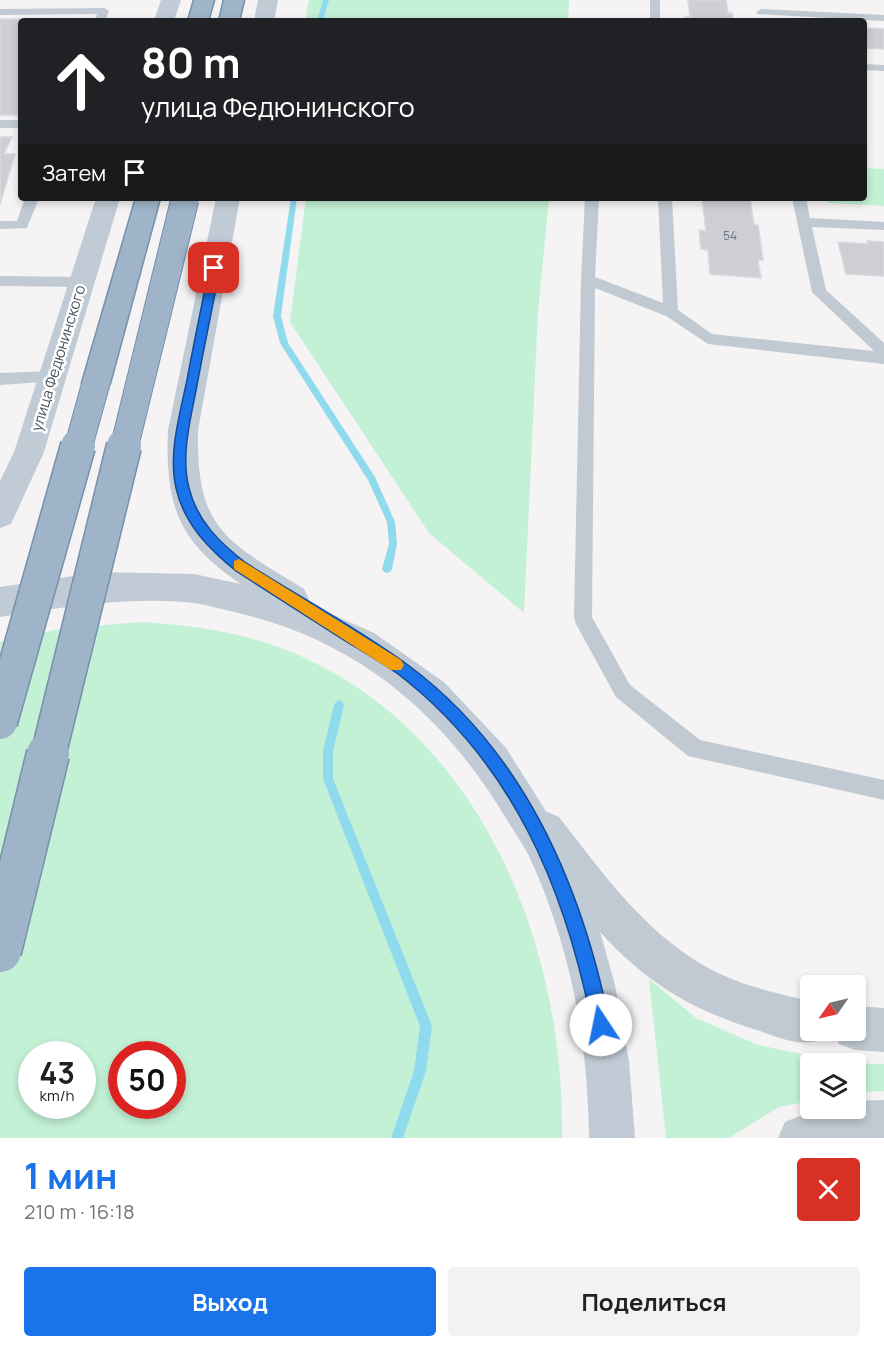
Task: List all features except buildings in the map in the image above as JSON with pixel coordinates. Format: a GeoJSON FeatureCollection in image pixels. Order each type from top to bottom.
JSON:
{"type":"FeatureCollection","features":[{"type":"Feature","properties":{"kind":"highway"},"geometry":{"type":"LineString","coordinates":[[199,18],[204,0]]}},
{"type":"Feature","properties":{"kind":"highway"},"geometry":{"type":"LineString","coordinates":[[230,18],[234,0]]}},
{"type":"Feature","properties":{"kind":"highway"},"geometry":{"type":"LineString","coordinates":[[0,722],[147,201]]}},
{"type":"Feature","properties":{"kind":"highway"},"geometry":{"type":"LineString","coordinates":[[0,951],[184,201]]}},
{"type":"Feature","properties":{"kind":"main road"},"geometry":{"type":"LineString","coordinates":[[165,18],[171,0]]}},
{"type":"Feature","properties":{"kind":"main road"},"geometry":{"type":"LineString","coordinates":[[265,18],[268,0]]}},
{"type":"Feature","properties":{"kind":"main road","name":"улица Федюнинского"},"geometry":{"type":"LineString","coordinates":[[0,515],[29,452],[107,201]]}},
{"type":"Feature","properties":{"kind":"main road"},"geometry":{"type":"LineString","coordinates":[[227,201],[183,430],[180,464],[182,488],[200,527],[218,549],[241,567],[402,669],[442,703],[480,743],[514,790],[544,843],[570,902],[590,969],[605,1043],[612,1138]]}},
{"type":"Feature","properties":{"kind":"main road"},"geometry":{"type":"LineString","coordinates":[[0,602],[94,586],[147,584],[189,586],[268,602],[315,619],[359,641]]}},
{"type":"Feature","properties":{"kind":"street"},"geometry":{"type":"LineString","coordinates":[[514,790],[590,890],[623,926],[661,961],[699,986],[729,999],[759,1011],[800,1021]]}},
{"type":"Feature","properties":{"kind":"street"},"geometry":{"type":"LineString","coordinates":[[866,1029],[884,1030]]}},
{"type":"Feature","properties":{"kind":"street"},"geometry":{"type":"LineString","coordinates":[[801,1138],[847,1124],[884,1123]]}},
{"type":"Feature","properties":{"kind":"lane"},"geometry":{"type":"LineString","coordinates":[[655,0],[655,18]]}},
{"type":"Feature","properties":{"kind":"lane"},"geometry":{"type":"LineString","coordinates":[[758,0],[761,16],[884,18]]}},
{"type":"Feature","properties":{"kind":"lane"},"geometry":{"type":"LineString","coordinates":[[0,12],[104,11],[101,18]]}},
{"type":"Feature","properties":{"kind":"lane"},"geometry":{"type":"LineString","coordinates":[[867,67],[884,68]]}},
{"type":"Feature","properties":{"kind":"lane"},"geometry":{"type":"LineString","coordinates":[[0,124],[18,124]]}},
{"type":"Feature","properties":{"kind":"lane"},"geometry":{"type":"LineString","coordinates":[[0,225],[22,225],[31,201]]}},
{"type":"Feature","properties":{"kind":"lane"},"geometry":{"type":"LineString","coordinates":[[592,201],[588,280],[583,618],[623,691],[695,749],[884,790]]}},
{"type":"Feature","properties":{"kind":"lane"},"geometry":{"type":"LineString","coordinates":[[665,201],[672,312]]}},
{"type":"Feature","properties":{"kind":"lane"},"geometry":{"type":"LineString","coordinates":[[800,201],[819,292],[884,352]]}},
{"type":"Feature","properties":{"kind":"lane"},"geometry":{"type":"LineString","coordinates":[[804,222],[884,226]]}},
{"type":"Feature","properties":{"kind":"lane"},"geometry":{"type":"LineString","coordinates":[[588,280],[672,312],[708,339],[884,358]]}},
{"type":"Feature","properties":{"kind":"lane"},"geometry":{"type":"LineString","coordinates":[[0,281],[82,282]]}},
{"type":"Feature","properties":{"kind":"lane"},"geometry":{"type":"LineString","coordinates":[[0,379],[52,377]]}},
{"type":"Feature","properties":{"kind":"green space"},"geometry":{"type":"Polygon","coordinates":[[[309,0],[569,0],[568,18],[306,18],[309,0]]]}},
{"type":"Feature","properties":{"kind":"green space"},"geometry":{"type":"Polygon","coordinates":[[[867,168],[884,169],[884,206],[828,203],[828,201],[867,201],[867,168]]]}},
{"type":"Feature","properties":{"kind":"green space"},"geometry":{"type":"Polygon","coordinates":[[[306,201],[549,201],[538,312],[524,613],[429,533],[290,322],[306,201]]]}},
{"type":"Feature","properties":{"kind":"green space"},"geometry":{"type":"Polygon","coordinates":[[[140,622],[179,625],[254,639],[291,652],[357,687],[414,734],[461,789],[498,852],[527,920],[548,991],[559,1065],[562,1138],[0,1138],[0,642],[60,629],[140,622]]]}},
{"type":"Feature","properties":{"kind":"green space"},"geometry":{"type":"Polygon","coordinates":[[[649,979],[696,1018],[758,1045],[800,1054],[800,1103],[779,1107],[729,1138],[666,1138],[649,979]]]}},
{"type":"Feature","properties":{"kind":"green space"},"geometry":{"type":"Polygon","coordinates":[[[866,1064],[884,1064],[884,1091],[866,1092],[866,1064]]]}},
{"type":"Feature","properties":{"kind":"waterway"},"geometry":{"type":"LineString","coordinates":[[321,18],[326,0]]}},
{"type":"Feature","properties":{"kind":"waterway"},"geometry":{"type":"LineString","coordinates":[[294,201],[277,316],[284,343],[372,479],[391,522],[393,544],[387,569]]}},
{"type":"Feature","properties":{"kind":"waterway"},"geometry":{"type":"LineString","coordinates":[[339,705],[328,751],[328,779],[426,1026],[420,1071],[397,1138]]}},
{"type":"Feature","properties":{"kind":"slow traffic"},"geometry":{"type":"LineString","coordinates":[[239,565],[396,665]]}},
{"type":"Feature","properties":{"kind":"route"},"geometry":{"type":"LineString","coordinates":[[214,268],[183,430],[180,464],[182,488],[189,506],[200,527],[218,549],[241,567],[402,669],[442,703],[480,743],[514,790],[544,843],[570,902],[590,969],[601,1025]]}}]}
